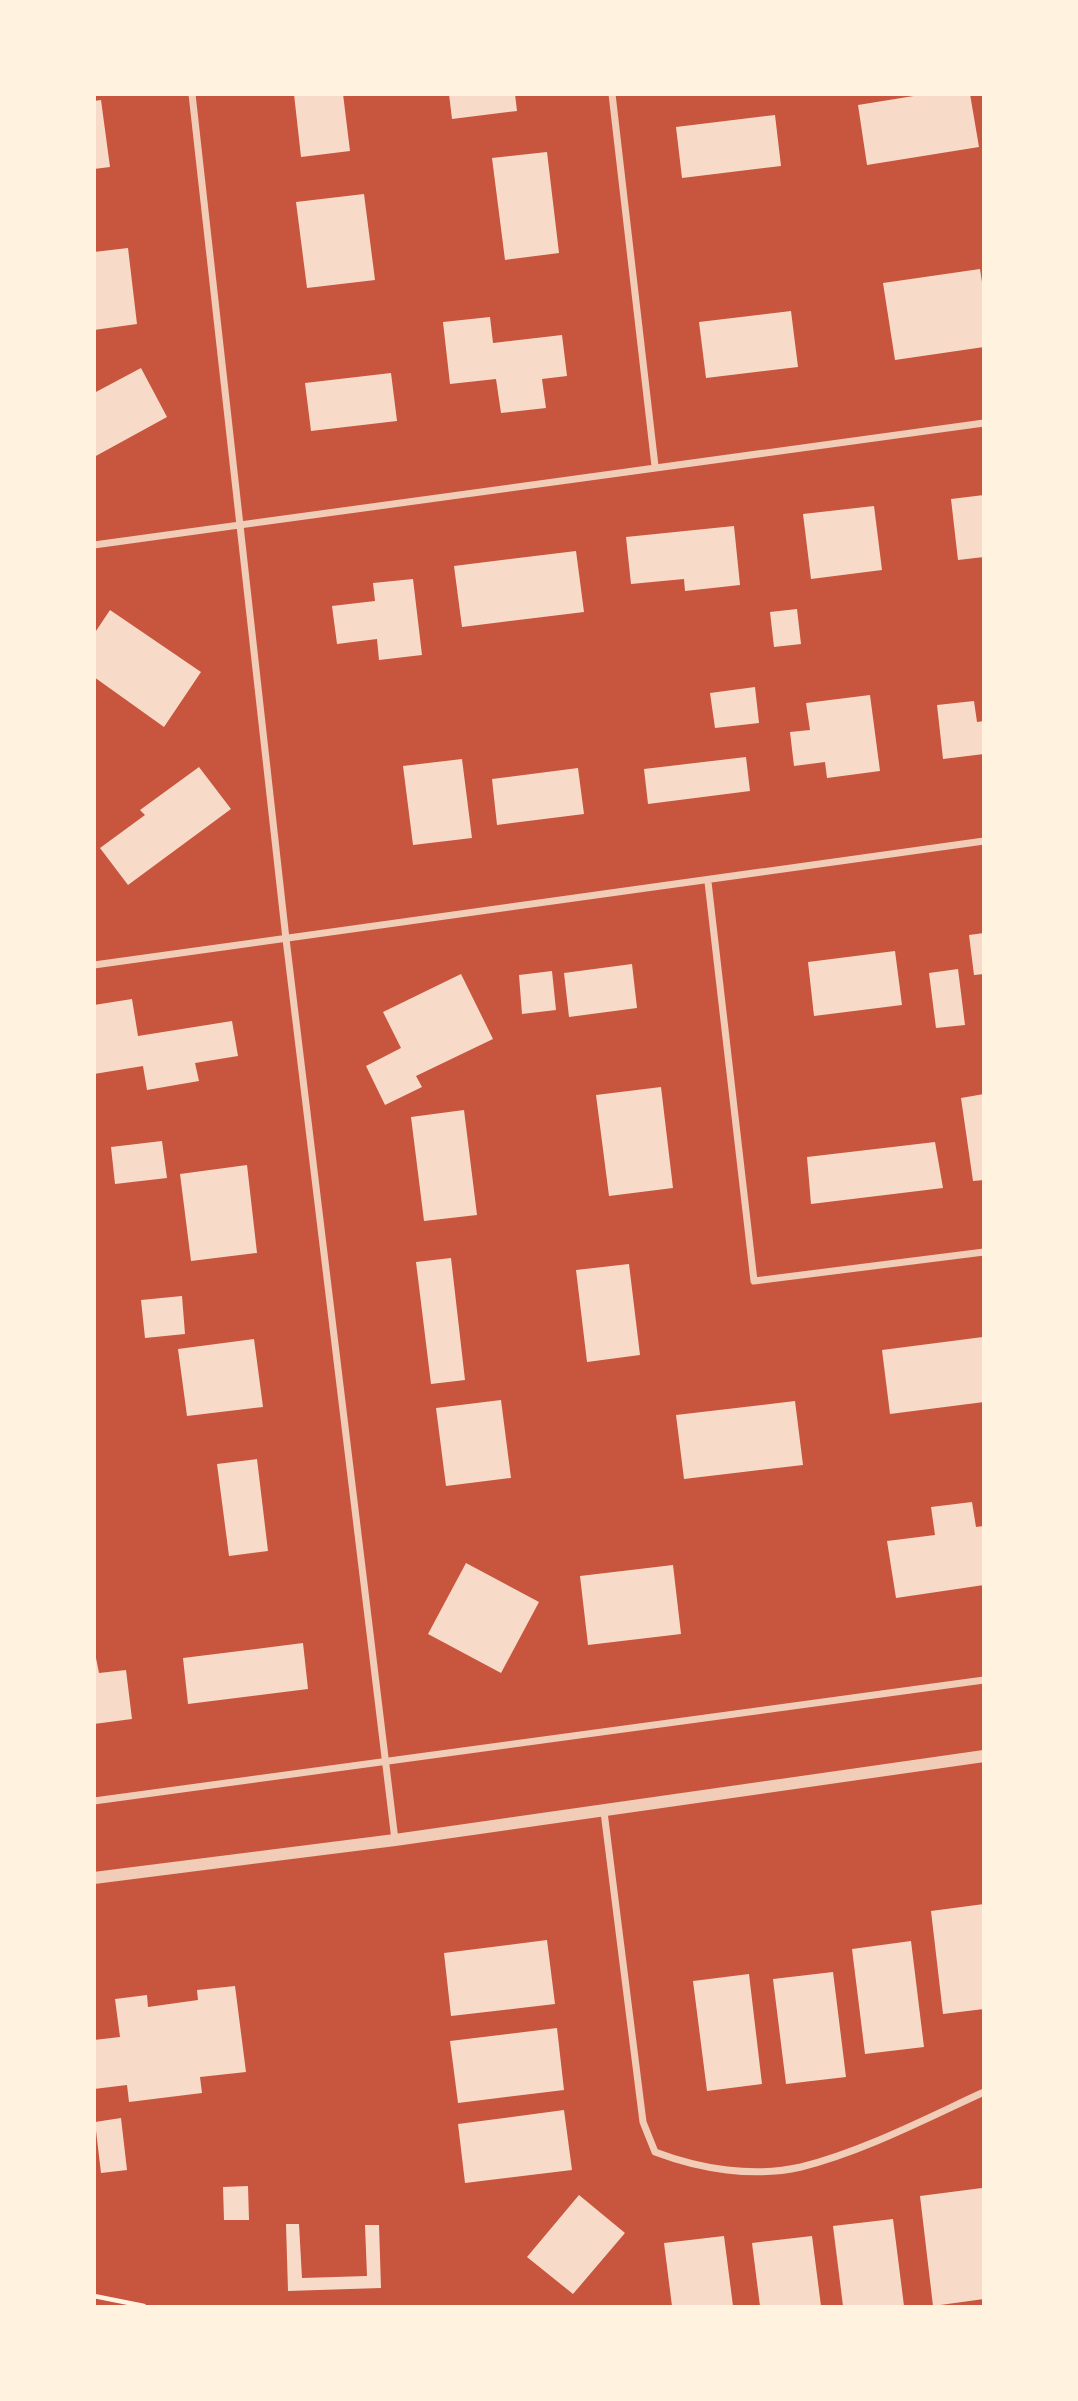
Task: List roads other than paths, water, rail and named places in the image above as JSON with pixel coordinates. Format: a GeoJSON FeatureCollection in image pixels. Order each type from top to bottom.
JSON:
{"type":"FeatureCollection","features":[{"type":"Feature","properties":{"kind":"street"},"geometry":{"type":"LineString","coordinates":[[192,94],[286,939],[395,1840]]}},
{"type":"Feature","properties":{"kind":"street"},"geometry":{"type":"LineString","coordinates":[[612,94],[655,466]]}},
{"type":"Feature","properties":{"kind":"street"},"geometry":{"type":"LineString","coordinates":[[94,545],[984,423]]}},
{"type":"Feature","properties":{"kind":"street"},"geometry":{"type":"LineString","coordinates":[[94,965],[708,882],[984,841]]}},
{"type":"Feature","properties":{"kind":"street"},"geometry":{"type":"LineString","coordinates":[[708,882],[754,1281],[984,1252]]}},
{"type":"Feature","properties":{"kind":"street"},"geometry":{"type":"LineString","coordinates":[[94,1801],[385,1764],[984,1680]]}},
{"type":"Feature","properties":{"kind":"street"},"geometry":{"type":"LineString","coordinates":[[94,1878],[604,1812],[984,1756]]}},
{"type":"Feature","properties":{"kind":"street"},"geometry":{"type":"LineString","coordinates":[[604,1812],[643,2122],[655,2152],[682,2163],[733,2172],[800,2167],[867,2143],[984,2092]]}}]}
